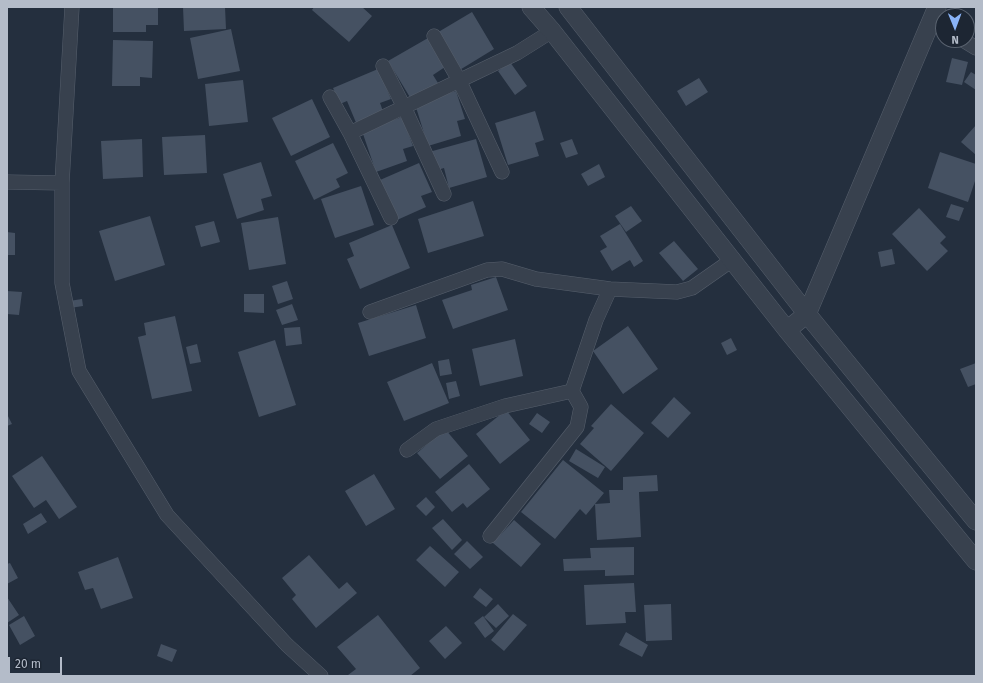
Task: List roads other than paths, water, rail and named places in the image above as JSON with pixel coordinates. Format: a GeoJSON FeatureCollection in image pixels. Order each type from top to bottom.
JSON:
{"type":"FeatureCollection","features":[{"type":"Feature","properties":{"kind":"street"},"geometry":{"type":"LineString","coordinates":[[72,7],[62,183],[62,283],[78,372],[167,515],[287,645],[321,676]]}},
{"type":"Feature","properties":{"kind":"street"},"geometry":{"type":"LineString","coordinates":[[531,7],[552,31],[787,330],[976,561]]}},
{"type":"Feature","properties":{"kind":"street"},"geometry":{"type":"LineString","coordinates":[[568,7],[807,314],[976,521]]}},
{"type":"Feature","properties":{"kind":"street"},"geometry":{"type":"LineString","coordinates":[[787,330],[807,314],[935,24]]}},
{"type":"Feature","properties":{"kind":"street"},"geometry":{"type":"LineString","coordinates":[[350,133],[517,53],[552,31]]}},
{"type":"Feature","properties":{"kind":"street"},"geometry":{"type":"LineString","coordinates":[[434,36],[459,80],[502,172]]}},
{"type":"Feature","properties":{"kind":"street"},"geometry":{"type":"LineString","coordinates":[[383,66],[404,107],[444,194]]}},
{"type":"Feature","properties":{"kind":"street"},"geometry":{"type":"LineString","coordinates":[[330,97],[350,133],[391,218]]}},
{"type":"Feature","properties":{"kind":"street"},"geometry":{"type":"LineString","coordinates":[[7,182],[62,183]]}},
{"type":"Feature","properties":{"kind":"street"},"geometry":{"type":"LineString","coordinates":[[370,312],[487,270],[502,269],[536,279],[610,289],[677,292],[692,288],[732,260]]}},
{"type":"Feature","properties":{"kind":"street"},"geometry":{"type":"LineString","coordinates":[[490,536],[577,428],[581,407],[572,391],[596,320],[610,289]]}},
{"type":"Feature","properties":{"kind":"street"},"geometry":{"type":"LineString","coordinates":[[407,450],[436,429],[505,406],[572,391]]}}]}
